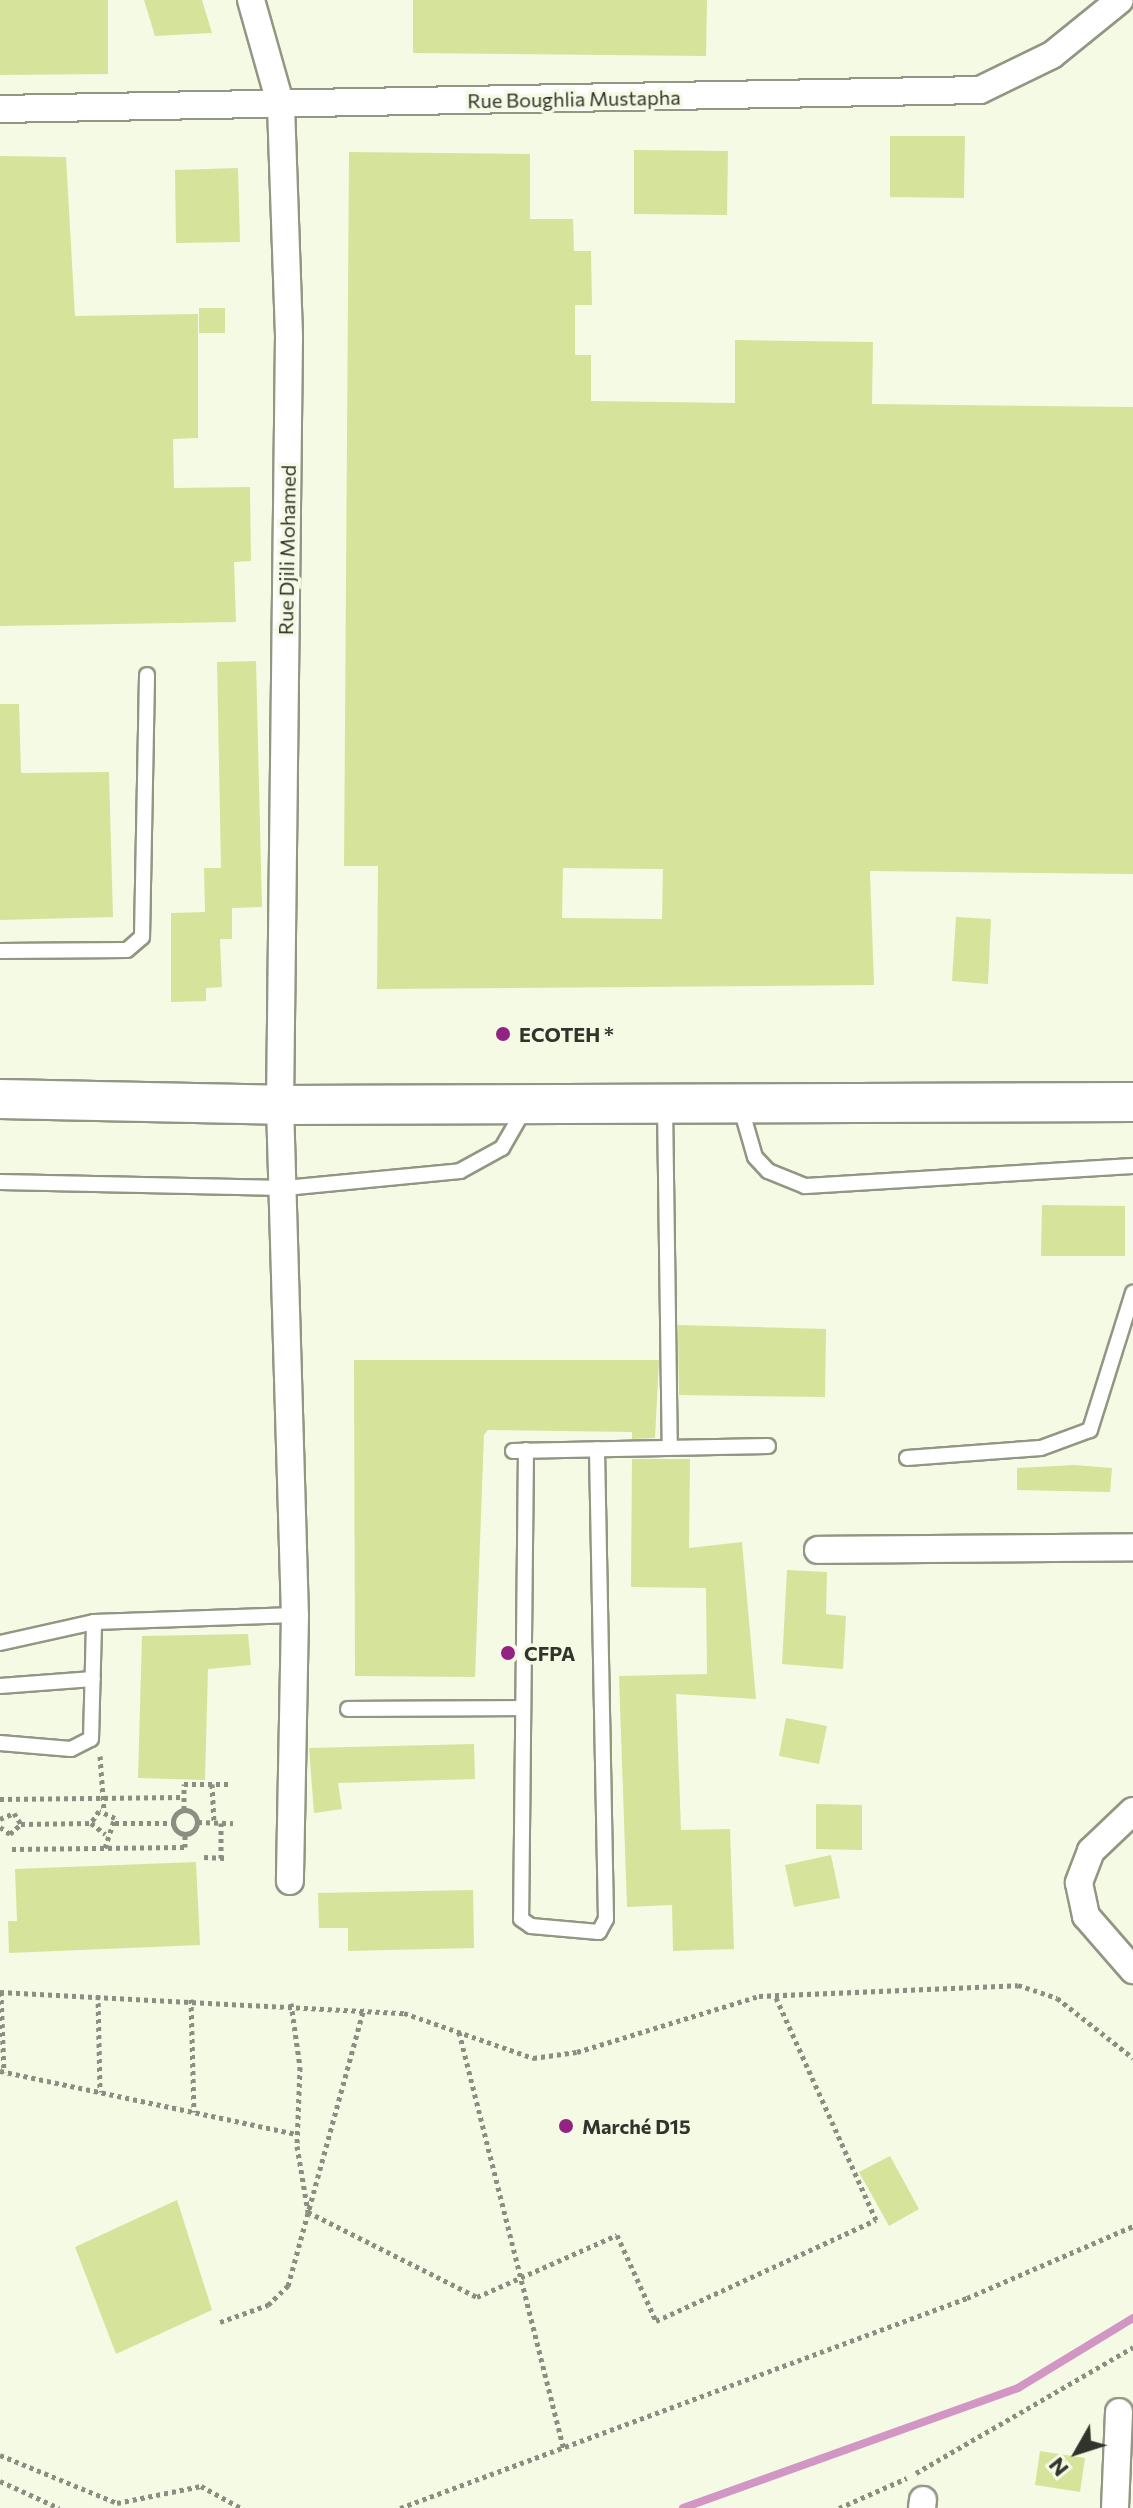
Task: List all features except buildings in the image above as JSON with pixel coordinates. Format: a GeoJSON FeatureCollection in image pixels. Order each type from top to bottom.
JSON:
{"type":"FeatureCollection","features":[{"type":"Feature","properties":{"kind":"main road"},"geometry":{"type":"LineString","coordinates":[[0,1099],[280,1105],[528,1100],[1133,1102]]}},
{"type":"Feature","properties":{"kind":"street","name":"Rue Djili Mohamed"},"geometry":{"type":"LineString","coordinates":[[251,0],[281,106],[289,337],[280,1105],[285,1188],[295,1615],[290,1881]]}},
{"type":"Feature","properties":{"kind":"street","name":"Rue Boughlia Mustapha"},"geometry":{"type":"LineString","coordinates":[[0,109],[281,106],[980,90],[1052,55],[1120,0]]}},
{"type":"Feature","properties":{"kind":"street"},"geometry":{"type":"LineString","coordinates":[[818,1550],[1133,1547]]}},
{"type":"Feature","properties":{"kind":"street"},"geometry":{"type":"LineString","coordinates":[[1133,1811],[1091,1851],[1079,1883],[1086,1916],[1133,1970]]}},
{"type":"Feature","properties":{"kind":"street"},"geometry":{"type":"LineString","coordinates":[[1115,2508],[1119,2412]]}},
{"type":"Feature","properties":{"kind":"lane"},"geometry":{"type":"LineString","coordinates":[[0,951],[127,950],[142,937],[147,675]]}},
{"type":"Feature","properties":{"kind":"lane"},"geometry":{"type":"LineString","coordinates":[[0,1182],[285,1188],[476,1166],[512,1135],[528,1100]]}},
{"type":"Feature","properties":{"kind":"lane"},"geometry":{"type":"LineString","coordinates":[[665,1101],[670,1447]]}},
{"type":"Feature","properties":{"kind":"lane"},"geometry":{"type":"LineString","coordinates":[[740,1101],[745,1140],[755,1157],[768,1171],[805,1186],[1133,1166]]}},
{"type":"Feature","properties":{"kind":"lane"},"geometry":{"type":"LineString","coordinates":[[907,1458],[1041,1448],[1090,1430],[1133,1293]]}},
{"type":"Feature","properties":{"kind":"lane"},"geometry":{"type":"LineString","coordinates":[[597,1449],[606,1919],[599,1932],[531,1926],[521,1919],[523,1708],[520,1451],[670,1447],[768,1446]]}},
{"type":"Feature","properties":{"kind":"lane"},"geometry":{"type":"LineString","coordinates":[[0,1643],[94,1622],[295,1615]]}},
{"type":"Feature","properties":{"kind":"lane"},"geometry":{"type":"LineString","coordinates":[[0,1743],[71,1749],[91,1739],[94,1622]]}},
{"type":"Feature","properties":{"kind":"lane"},"geometry":{"type":"LineString","coordinates":[[0,1686],[93,1679]]}},
{"type":"Feature","properties":{"kind":"lane"},"geometry":{"type":"LineString","coordinates":[[348,1709],[523,1708]]}},
{"type":"Feature","properties":{"kind":"path"},"geometry":{"type":"LineString","coordinates":[[91,1739],[103,1768],[104,1810],[115,1823]]}},
{"type":"Feature","properties":{"kind":"path"},"geometry":{"type":"LineString","coordinates":[[173,1823],[184,1809],[184,1784],[230,1784]]}},
{"type":"Feature","properties":{"kind":"path"},"geometry":{"type":"LineString","coordinates":[[204,1857],[223,1858],[212,1784]]}},
{"type":"Feature","properties":{"kind":"path"},"geometry":{"type":"LineString","coordinates":[[0,1799],[184,1797]]}},
{"type":"Feature","properties":{"kind":"path"},"geometry":{"type":"LineString","coordinates":[[8,1799],[9,1812],[21,1824]]}},
{"type":"Feature","properties":{"kind":"path"},"geometry":{"type":"LineString","coordinates":[[184,1809],[198,1822],[233,1823]]}},
{"type":"Feature","properties":{"kind":"path"},"geometry":{"type":"LineString","coordinates":[[91,1823],[104,1810]]}},
{"type":"Feature","properties":{"kind":"path"},"geometry":{"type":"LineString","coordinates":[[0,1819],[9,1812]]}},
{"type":"Feature","properties":{"kind":"path"},"geometry":{"type":"LineString","coordinates":[[12,1849],[185,1847],[185,1834],[198,1822]]}},
{"type":"Feature","properties":{"kind":"path"},"geometry":{"type":"LineString","coordinates":[[0,1827],[10,1834],[21,1824],[91,1823],[105,1834]]}},
{"type":"Feature","properties":{"kind":"path"},"geometry":{"type":"LineString","coordinates":[[105,1848],[105,1834],[115,1823],[173,1823],[185,1834]]}},
{"type":"Feature","properties":{"kind":"path"},"geometry":{"type":"LineString","coordinates":[[297,2134],[2,2071],[0,1992],[364,2008],[404,2013],[459,2031],[512,2054],[556,2056],[734,2001],[775,1995],[1018,1985],[1057,1998],[1133,2058]]}},
{"type":"Feature","properties":{"kind":"path"},"geometry":{"type":"LineString","coordinates":[[98,1995],[100,2092]]}},
{"type":"Feature","properties":{"kind":"path"},"geometry":{"type":"LineString","coordinates":[[308,2212],[477,2297],[520,2275],[617,2235],[656,2321],[876,2220],[775,1995]]}},
{"type":"Feature","properties":{"kind":"path"},"geometry":{"type":"LineString","coordinates":[[191,1999],[194,2112]]}},
{"type":"Feature","properties":{"kind":"path"},"geometry":{"type":"LineString","coordinates":[[291,2003],[300,2067],[297,2134],[308,2212]]}},
{"type":"Feature","properties":{"kind":"path"},"geometry":{"type":"LineString","coordinates":[[220,2322],[283,2294],[364,2008]]}},
{"type":"Feature","properties":{"kind":"path"},"geometry":{"type":"LineString","coordinates":[[459,2031],[564,2450]]}},
{"type":"Feature","properties":{"kind":"path"},"geometry":{"type":"LineString","coordinates":[[400,2508],[564,2450],[967,2298],[1133,2226]]}},
{"type":"Feature","properties":{"kind":"path"},"geometry":{"type":"LineString","coordinates":[[839,2508],[950,2457],[1133,2347]]}},
{"type":"Feature","properties":{"kind":"path"},"geometry":{"type":"LineString","coordinates":[[0,2455],[117,2503],[139,2503],[172,2489],[201,2486],[241,2508]]}},
{"type":"Feature","properties":{"kind":"path"},"geometry":{"type":"LineString","coordinates":[[0,2481],[59,2508]]}},
{"type":"Feature","properties":{"kind":"waterway"},"geometry":{"type":"LineString","coordinates":[[683,2508],[1018,2388],[1133,2318]]}},
{"type":"Feature","properties":{"kind":"place","name":"ECOTEH *"},"geometry":{"type":"Point","coordinates":[503,1034]}},
{"type":"Feature","properties":{"kind":"place","name":"CFPA"},"geometry":{"type":"Point","coordinates":[508,1653]}},
{"type":"Feature","properties":{"kind":"place","name":"Marché D15"},"geometry":{"type":"Point","coordinates":[566,2126]}}]}
